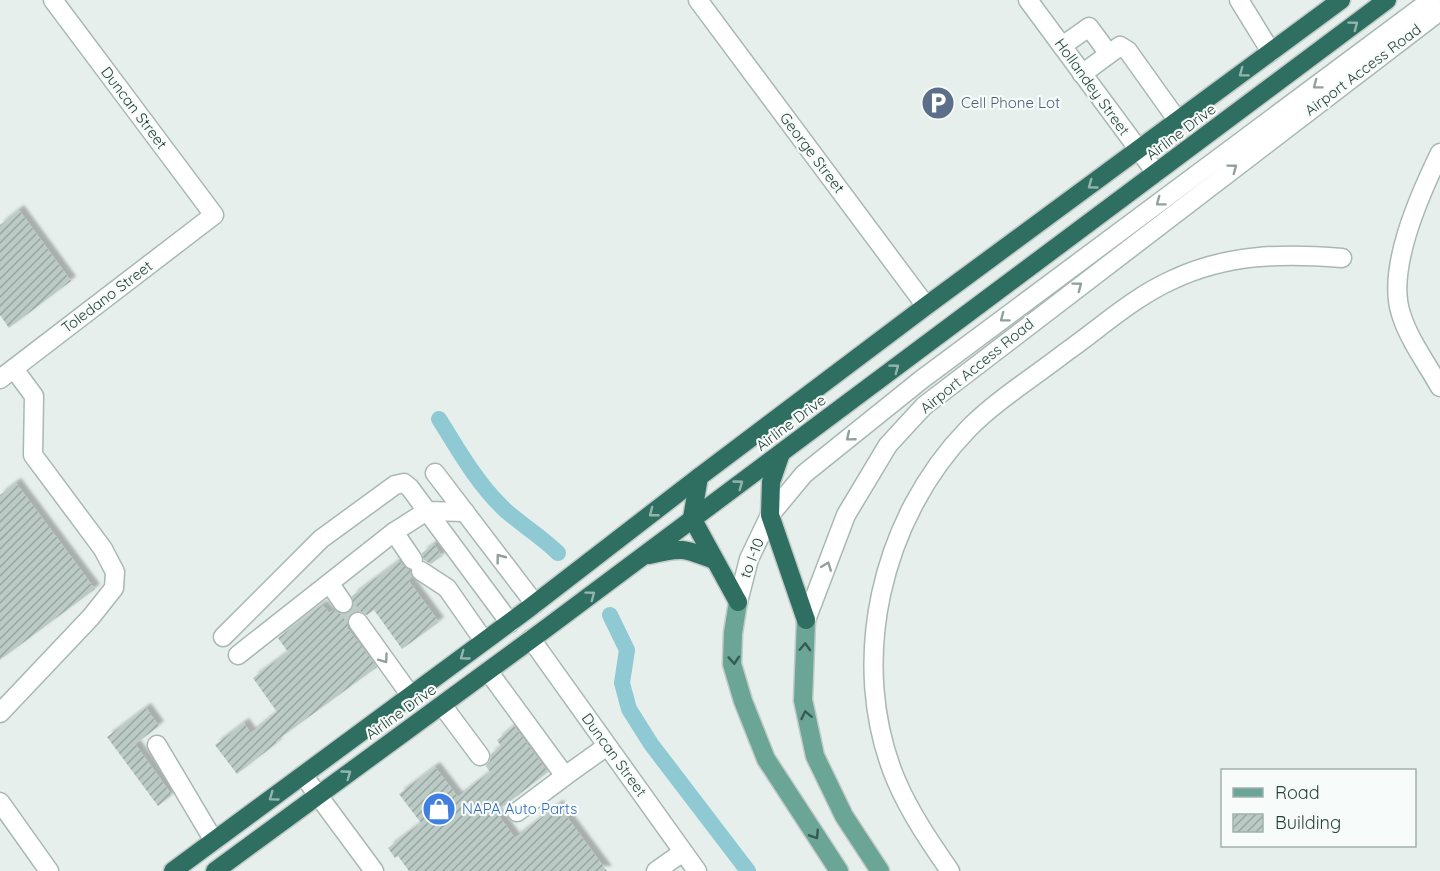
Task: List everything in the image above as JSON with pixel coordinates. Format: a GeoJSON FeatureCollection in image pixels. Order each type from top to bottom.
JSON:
{"type":"FeatureCollection","features":[{"type":"Feature","properties":{"kind":"highway","name":"Airline Drive"},"geometry":{"type":"LineString","coordinates":[[173,871],[510,623],[926,306],[1341,0]]}},
{"type":"Feature","properties":{"kind":"highway","name":"Airline Drive"},"geometry":{"type":"LineString","coordinates":[[215,871],[488,671],[1387,0]]}},
{"type":"Feature","properties":{"kind":"highway"},"geometry":{"type":"LineString","coordinates":[[781,453],[771,482],[770,515],[806,620]]}},
{"type":"Feature","properties":{"kind":"highway"},"geometry":{"type":"LineString","coordinates":[[699,477],[692,518],[738,602]]}},
{"type":"Feature","properties":{"kind":"highway"},"geometry":{"type":"LineString","coordinates":[[639,558],[676,548],[695,552],[714,560]]}},
{"type":"Feature","properties":{"kind":"main road"},"geometry":{"type":"LineString","coordinates":[[738,602],[733,633],[732,664],[743,701],[766,759],[839,871]]}},
{"type":"Feature","properties":{"kind":"main road","name":"Airport Access Road"},"geometry":{"type":"LineString","coordinates":[[806,620],[803,700],[815,756],[844,816],[880,871]]}},
{"type":"Feature","properties":{"kind":"street","name":"Duncan Street"},"geometry":{"type":"LineString","coordinates":[[53,0],[214,215]]}},
{"type":"Feature","properties":{"kind":"street","name":"George Street"},"geometry":{"type":"LineString","coordinates":[[698,0],[926,306]]}},
{"type":"Feature","properties":{"kind":"street","name":"Hollandey Street"},"geometry":{"type":"LineString","coordinates":[[1028,0],[1156,173]]}},
{"type":"Feature","properties":{"kind":"street"},"geometry":{"type":"LineString","coordinates":[[1239,0],[1271,52]]}},
{"type":"Feature","properties":{"kind":"street","name":"Airport Access Road"},"geometry":{"type":"LineString","coordinates":[[770,515],[804,474],[921,380],[1431,0]]}},
{"type":"Feature","properties":{"kind":"street","name":"Airport Access Road"},"geometry":{"type":"LineString","coordinates":[[806,620],[846,515],[888,445],[924,406],[1440,11]]}},
{"type":"Feature","properties":{"kind":"street"},"geometry":{"type":"LineString","coordinates":[[1062,46],[1089,27],[1109,54]]}},
{"type":"Feature","properties":{"kind":"street"},"geometry":{"type":"LineString","coordinates":[[1082,74],[1120,45],[1128,51],[1178,121]]}},
{"type":"Feature","properties":{"kind":"street"},"geometry":{"type":"LineString","coordinates":[[1440,153],[1424,184],[1411,220],[1402,252],[1397,297],[1405,327],[1440,387]]}},
{"type":"Feature","properties":{"kind":"street","name":"Toledano Street"},"geometry":{"type":"LineString","coordinates":[[5,373],[214,215]]}},
{"type":"Feature","properties":{"kind":"street"},"geometry":{"type":"LineString","coordinates":[[950,871],[912,813],[896,778],[883,738],[874,689],[874,645],[881,591],[898,536],[921,492],[944,456],[970,427],[1005,398],[1132,304],[1171,280],[1198,270],[1254,256],[1284,254],[1342,258]]}},
{"type":"Feature","properties":{"kind":"street"},"geometry":{"type":"LineString","coordinates":[[0,713],[91,617],[114,588],[116,572],[103,549],[33,455],[34,396],[5,373]]}},
{"type":"Feature","properties":{"kind":"street"},"geometry":{"type":"LineString","coordinates":[[435,473],[535,604]]}},
{"type":"Feature","properties":{"kind":"street"},"geometry":{"type":"LineString","coordinates":[[223,638],[321,539],[395,485],[404,483],[510,623]]}},
{"type":"Feature","properties":{"kind":"street"},"geometry":{"type":"LineString","coordinates":[[238,656],[394,532],[426,511],[465,512]]}},
{"type":"Feature","properties":{"kind":"street","name":"to I-10"},"geometry":{"type":"LineString","coordinates":[[738,602],[749,559],[770,515]]}},
{"type":"Feature","properties":{"kind":"street"},"geometry":{"type":"LineString","coordinates":[[394,532],[417,565],[447,588],[484,641]]}},
{"type":"Feature","properties":{"kind":"street"},"geometry":{"type":"LineString","coordinates":[[330,584],[343,603]]}},
{"type":"Feature","properties":{"kind":"street"},"geometry":{"type":"LineString","coordinates":[[358,622],[411,696]]}},
{"type":"Feature","properties":{"kind":"street","name":"Duncan Street"},"geometry":{"type":"LineString","coordinates":[[531,639],[697,871]]}},
{"type":"Feature","properties":{"kind":"street"},"geometry":{"type":"LineString","coordinates":[[488,671],[566,776]]}},
{"type":"Feature","properties":{"kind":"street"},"geometry":{"type":"LineString","coordinates":[[442,705],[480,756]]}},
{"type":"Feature","properties":{"kind":"street"},"geometry":{"type":"LineString","coordinates":[[158,745],[214,841]]}},
{"type":"Feature","properties":{"kind":"street"},"geometry":{"type":"LineString","coordinates":[[517,812],[607,746]]}},
{"type":"Feature","properties":{"kind":"street"},"geometry":{"type":"LineString","coordinates":[[303,775],[374,871]]}},
{"type":"Feature","properties":{"kind":"street"},"geometry":{"type":"LineString","coordinates":[[0,802],[49,871]]}},
{"type":"Feature","properties":{"kind":"street"},"geometry":{"type":"LineString","coordinates":[[656,871],[683,852]]}},
{"type":"Feature","properties":{"kind":"building"},"geometry":{"type":"Polygon","coordinates":[[[19,210],[71,281],[9,328],[0,315],[0,225],[19,210]]]}},
{"type":"Feature","properties":{"kind":"building"},"geometry":{"type":"Polygon","coordinates":[[[16,483],[95,589],[0,660],[0,495],[16,483]]]}},
{"type":"Feature","properties":{"kind":"building"},"geometry":{"type":"Polygon","coordinates":[[[434,544],[442,556],[431,564],[424,560],[422,553],[434,544]]]}},
{"type":"Feature","properties":{"kind":"building"},"geometry":{"type":"Polygon","coordinates":[[[399,561],[410,571],[412,578],[408,580],[439,622],[402,649],[374,610],[367,615],[357,611],[351,613],[348,618],[348,629],[377,667],[276,741],[277,743],[237,774],[215,745],[244,723],[251,733],[277,712],[253,678],[288,652],[278,638],[322,605],[329,613],[334,610],[339,613],[349,613],[353,607],[352,596],[399,561]]]}},
{"type":"Feature","properties":{"kind":"building"},"geometry":{"type":"Polygon","coordinates":[[[146,708],[159,726],[135,744],[172,795],[158,806],[107,737],[146,708]]]}},
{"type":"Feature","properties":{"kind":"building"},"geometry":{"type":"Polygon","coordinates":[[[514,726],[548,772],[496,812],[515,838],[558,805],[607,871],[409,871],[398,856],[395,858],[388,848],[421,823],[399,794],[435,767],[458,797],[490,772],[486,766],[491,754],[501,746],[497,740],[514,726]]]}},
{"type":"Feature","properties":{"kind":"waterway"},"geometry":{"type":"LineString","coordinates":[[439,419],[483,486],[508,512],[558,553]]}},
{"type":"Feature","properties":{"kind":"waterway"},"geometry":{"type":"LineString","coordinates":[[610,615],[627,650],[622,683],[629,709],[651,744],[748,871]]}},
{"type":"Feature","properties":{"kind":"tunnel"},"geometry":{"type":"LineString","coordinates":[[343,603],[358,622]]}},
{"type":"Feature","properties":{"kind":"place","name":"Cell Phone Lot"},"geometry":{"type":"Point","coordinates":[938,103]}},
{"type":"Feature","properties":{"kind":"place","name":"NAPA Auto Parts"},"geometry":{"type":"Point","coordinates":[439,809]}}]}
